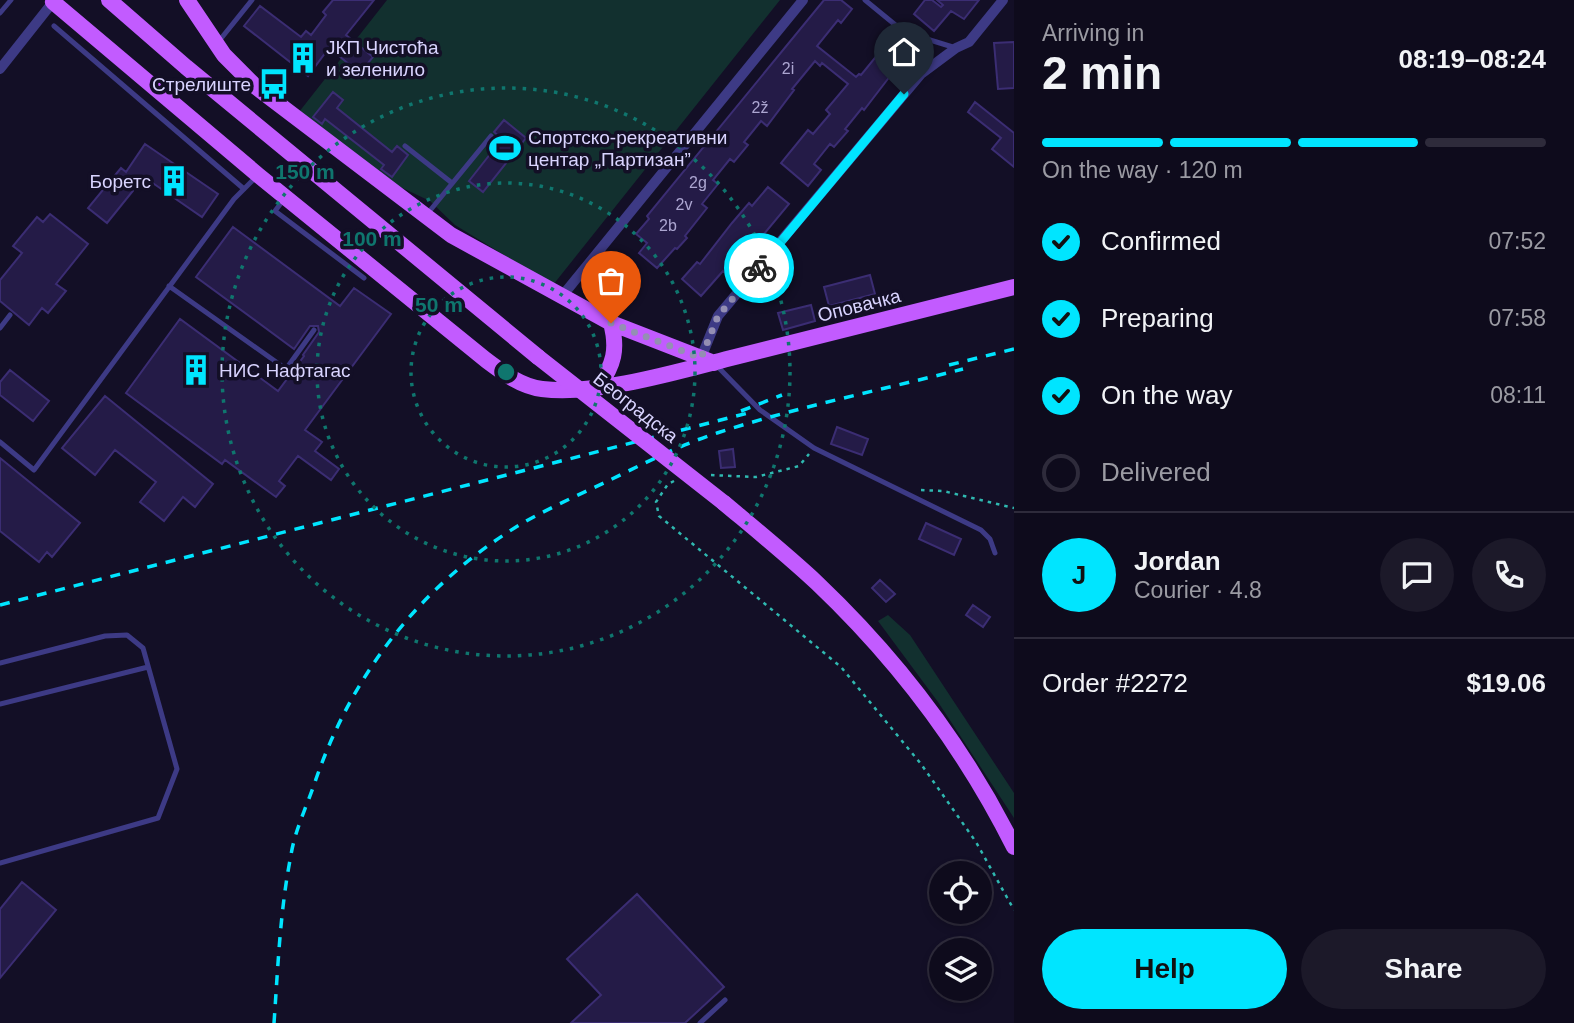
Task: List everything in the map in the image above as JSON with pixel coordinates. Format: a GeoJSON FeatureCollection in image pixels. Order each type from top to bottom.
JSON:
{"type":"FeatureCollection","features":[{"type":"Feature","properties":{"kind":"main road","name":"Београдска"},"geometry":{"type":"LineString","coordinates":[[109,0],[538,357],[724,503],[817,584],[891,662],[954,745],[989,800],[1014,847]]}},
{"type":"Feature","properties":{"kind":"main road"},"geometry":{"type":"LineString","coordinates":[[187,0],[217,44],[256,87],[451,235],[611,323],[708,360]]}},
{"type":"Feature","properties":{"kind":"main road","name":"Оповачка"},"geometry":{"type":"LineString","coordinates":[[54,1],[258,175],[508,376],[538,388],[561,391],[598,387],[1014,287]]}},
{"type":"Feature","properties":{"kind":"main road"},"geometry":{"type":"LineString","coordinates":[[598,387],[608,373],[616,350],[611,323]]}},
{"type":"Feature","properties":{"kind":"street"},"geometry":{"type":"LineString","coordinates":[[563,295],[803,0]]}},
{"type":"Feature","properties":{"kind":"street"},"geometry":{"type":"LineString","coordinates":[[708,360],[718,316],[921,74],[956,48],[969,42],[1003,0]]}},
{"type":"Feature","properties":{"kind":"street"},"geometry":{"type":"LineString","coordinates":[[2,64],[54,1]]}},
{"type":"Feature","properties":{"kind":"lane"},"geometry":{"type":"LineString","coordinates":[[0,13],[11,0]]}},
{"type":"Feature","properties":{"kind":"lane"},"geometry":{"type":"LineString","coordinates":[[217,44],[252,0]]}},
{"type":"Feature","properties":{"kind":"lane"},"geometry":{"type":"LineString","coordinates":[[864,0],[904,32],[917,50],[921,74]]}},
{"type":"Feature","properties":{"kind":"lane"},"geometry":{"type":"LineString","coordinates":[[54,26],[244,189]]}},
{"type":"Feature","properties":{"kind":"lane"},"geometry":{"type":"LineString","coordinates":[[904,32],[956,48]]}},
{"type":"Feature","properties":{"kind":"lane"},"geometry":{"type":"LineString","coordinates":[[425,215],[491,136]]}},
{"type":"Feature","properties":{"kind":"lane"},"geometry":{"type":"LineString","coordinates":[[405,146],[452,183]]}},
{"type":"Feature","properties":{"kind":"lane"},"geometry":{"type":"LineString","coordinates":[[0,442],[34,470],[233,199],[258,175]]}},
{"type":"Feature","properties":{"kind":"lane"},"geometry":{"type":"LineString","coordinates":[[285,197],[275,211],[364,278]]}},
{"type":"Feature","properties":{"kind":"lane"},"geometry":{"type":"LineString","coordinates":[[169,286],[286,369],[314,330]]}},
{"type":"Feature","properties":{"kind":"lane"},"geometry":{"type":"LineString","coordinates":[[0,328],[10,315]]}},
{"type":"Feature","properties":{"kind":"lane"},"geometry":{"type":"LineString","coordinates":[[708,360],[760,410],[814,448],[981,530],[990,539],[995,553]]}},
{"type":"Feature","properties":{"kind":"lane"},"geometry":{"type":"LineString","coordinates":[[0,663],[105,636],[127,635],[143,648],[177,769],[158,818],[0,863]]}},
{"type":"Feature","properties":{"kind":"lane"},"geometry":{"type":"LineString","coordinates":[[0,704],[148,667]]}},
{"type":"Feature","properties":{"kind":"lane"},"geometry":{"type":"LineString","coordinates":[[700,1023],[725,1000]]}},
{"type":"Feature","properties":{"kind":"path"},"geometry":{"type":"LineString","coordinates":[[706,475],[755,477],[799,466],[814,448]]}},
{"type":"Feature","properties":{"kind":"path"},"geometry":{"type":"LineString","coordinates":[[682,478],[668,484],[656,502],[659,516],[841,667],[921,764],[976,842],[1014,910]]}},
{"type":"Feature","properties":{"kind":"path"},"geometry":{"type":"LineString","coordinates":[[920,489],[943,491],[1014,508]]}},
{"type":"Feature","properties":{"kind":"green space","name":"Спортско-рекреативни центар „Партизан”"},"geometry":{"type":"Polygon","coordinates":[[[387,0],[780,0],[553,285],[455,225],[430,201],[394,184],[299,112],[387,0]]]}},
{"type":"Feature","properties":{"kind":"green space"},"geometry":{"type":"Polygon","coordinates":[[[888,615],[910,635],[1014,793],[1014,818],[938,702],[878,621],[888,615]]]}},
{"type":"Feature","properties":{"kind":"building"},"geometry":{"type":"Polygon","coordinates":[[[333,0],[374,0],[346,35],[373,57],[360,73],[329,48],[308,76],[244,26],[260,6],[301,37],[306,31],[311,35],[333,0]]]}},
{"type":"Feature","properties":{"kind":"building"},"geometry":{"type":"Polygon","coordinates":[[[824,0],[841,0],[852,9],[841,23],[838,20],[817,46],[856,77],[861,75],[879,53],[876,51],[889,35],[904,47],[888,66],[894,71],[864,110],[862,108],[845,129],[848,131],[834,147],[830,144],[814,164],[821,170],[808,186],[781,163],[808,130],[813,134],[830,114],[826,110],[848,84],[822,63],[820,66],[815,61],[767,126],[761,121],[744,142],[748,145],[734,162],[730,159],[713,180],[718,184],[702,204],[707,208],[685,236],[687,238],[657,268],[639,253],[647,243],[636,234],[649,219],[647,216],[824,0]]]}},
{"type":"Feature","properties":{"kind":"building"},"geometry":{"type":"Polygon","coordinates":[[[925,0],[932,0],[941,7],[943,5],[937,0],[979,0],[964,19],[951,11],[934,31],[914,14],[925,0]]]}},
{"type":"Feature","properties":{"kind":"building"},"geometry":{"type":"Polygon","coordinates":[[[1014,42],[1014,88],[998,89],[994,43],[1014,42]]]}},
{"type":"Feature","properties":{"kind":"building"},"geometry":{"type":"Polygon","coordinates":[[[333,92],[343,100],[337,108],[392,152],[397,146],[408,155],[392,177],[381,169],[384,165],[325,119],[322,124],[313,117],[333,92]]]}},
{"type":"Feature","properties":{"kind":"building"},"geometry":{"type":"Polygon","coordinates":[[[975,102],[1014,133],[1014,167],[992,149],[1001,138],[968,112],[975,102]]]}},
{"type":"Feature","properties":{"kind":"building"},"geometry":{"type":"Polygon","coordinates":[[[504,120],[526,138],[483,192],[469,181],[502,139],[494,132],[504,120]]]}},
{"type":"Feature","properties":{"kind":"building","name":"Боретс"},"geometry":{"type":"Polygon","coordinates":[[[145,144],[218,194],[202,217],[144,177],[107,223],[88,208],[121,168],[126,172],[145,144]]]}},
{"type":"Feature","properties":{"kind":"building"},"geometry":{"type":"Polygon","coordinates":[[[768,187],[789,204],[729,276],[723,271],[701,296],[682,279],[697,262],[700,264],[749,203],[752,206],[768,187]]]}},
{"type":"Feature","properties":{"kind":"building"},"geometry":{"type":"Polygon","coordinates":[[[50,214],[88,244],[56,284],[66,291],[48,313],[42,308],[29,325],[0,301],[0,280],[22,253],[13,246],[37,217],[43,222],[50,214]]]}},
{"type":"Feature","properties":{"kind":"building","name":"НИС Нафтагас"},"geometry":{"type":"Polygon","coordinates":[[[233,227],[340,306],[354,288],[391,314],[305,430],[322,442],[315,451],[339,469],[331,480],[298,456],[279,481],[285,486],[276,497],[225,460],[222,464],[126,393],[180,319],[278,391],[304,356],[319,332],[318,326],[310,326],[294,349],[196,277],[233,227]]]}},
{"type":"Feature","properties":{"kind":"building"},"geometry":{"type":"Polygon","coordinates":[[[870,275],[875,294],[829,306],[824,287],[870,275]]]}},
{"type":"Feature","properties":{"kind":"building"},"geometry":{"type":"Polygon","coordinates":[[[811,305],[815,321],[783,330],[778,313],[811,305]]]}},
{"type":"Feature","properties":{"kind":"building"},"geometry":{"type":"Polygon","coordinates":[[[10,370],[49,401],[33,421],[0,395],[0,382],[10,370]]]}},
{"type":"Feature","properties":{"kind":"building"},"geometry":{"type":"Polygon","coordinates":[[[105,396],[213,484],[195,507],[183,497],[164,521],[140,502],[156,482],[115,450],[95,475],[62,448],[105,396]]]}},
{"type":"Feature","properties":{"kind":"building"},"geometry":{"type":"Polygon","coordinates":[[[837,427],[868,439],[862,455],[831,444],[837,427]]]}},
{"type":"Feature","properties":{"kind":"building"},"geometry":{"type":"Polygon","coordinates":[[[733,449],[735,467],[721,468],[719,451],[733,449]]]}},
{"type":"Feature","properties":{"kind":"building"},"geometry":{"type":"Polygon","coordinates":[[[0,458],[80,523],[52,557],[47,552],[39,562],[0,531],[0,458]]]}},
{"type":"Feature","properties":{"kind":"building"},"geometry":{"type":"Polygon","coordinates":[[[926,523],[961,539],[954,555],[919,539],[926,523]]]}},
{"type":"Feature","properties":{"kind":"building"},"geometry":{"type":"Polygon","coordinates":[[[880,580],[895,594],[886,602],[872,588],[880,580]]]}},
{"type":"Feature","properties":{"kind":"building"},"geometry":{"type":"Polygon","coordinates":[[[973,605],[990,617],[983,627],[966,615],[973,605]]]}},
{"type":"Feature","properties":{"kind":"building"},"geometry":{"type":"Polygon","coordinates":[[[22,882],[56,910],[0,978],[0,909],[22,882]]]}},
{"type":"Feature","properties":{"kind":"building"},"geometry":{"type":"Polygon","coordinates":[[[637,894],[724,987],[685,1023],[571,1023],[601,995],[567,959],[637,894]]]}},
{"type":"Feature","properties":{"kind":"railway"},"geometry":{"type":"LineString","coordinates":[[949,365],[1014,349]]}},
{"type":"Feature","properties":{"kind":"railway"},"geometry":{"type":"LineString","coordinates":[[274,1023],[284,897],[293,845],[331,740],[370,669],[420,605],[449,577],[481,551],[527,520],[690,443],[778,415],[963,369]]}},
{"type":"Feature","properties":{"kind":"railway"},"geometry":{"type":"LineString","coordinates":[[741,411],[782,395]]}},
{"type":"Feature","properties":{"kind":"railway"},"geometry":{"type":"LineString","coordinates":[[0,605],[752,412]]}},
{"type":"Feature","properties":{"kind":"way so far"},"geometry":{"type":"LineString","coordinates":[[611,323],[701,358],[718,316],[759,268]]}},
{"type":"Feature","properties":{"kind":"place","name":"ЈКП Чистоћа и зеленило"},"geometry":{"type":"Point","coordinates":[303,58]}},
{"type":"Feature","properties":{"kind":"place","name":"Стрелиште"},"geometry":{"type":"Point","coordinates":[274,84]}},
{"type":"Feature","properties":{"kind":"place","name":"Спортско-рекреативни центар „Партизан”"},"geometry":{"type":"Point","coordinates":[505,148]}},
{"type":"Feature","properties":{"kind":"place","name":"Боретс"},"geometry":{"type":"Point","coordinates":[174,181]}},
{"type":"Feature","properties":{"kind":"place","name":"НИС Нафтагас"},"geometry":{"type":"Point","coordinates":[196,370]}},
{"type":"Feature","properties":{"kind":"route"},"geometry":{"type":"LineString","coordinates":[[759,268],[904,94]]}}]}
